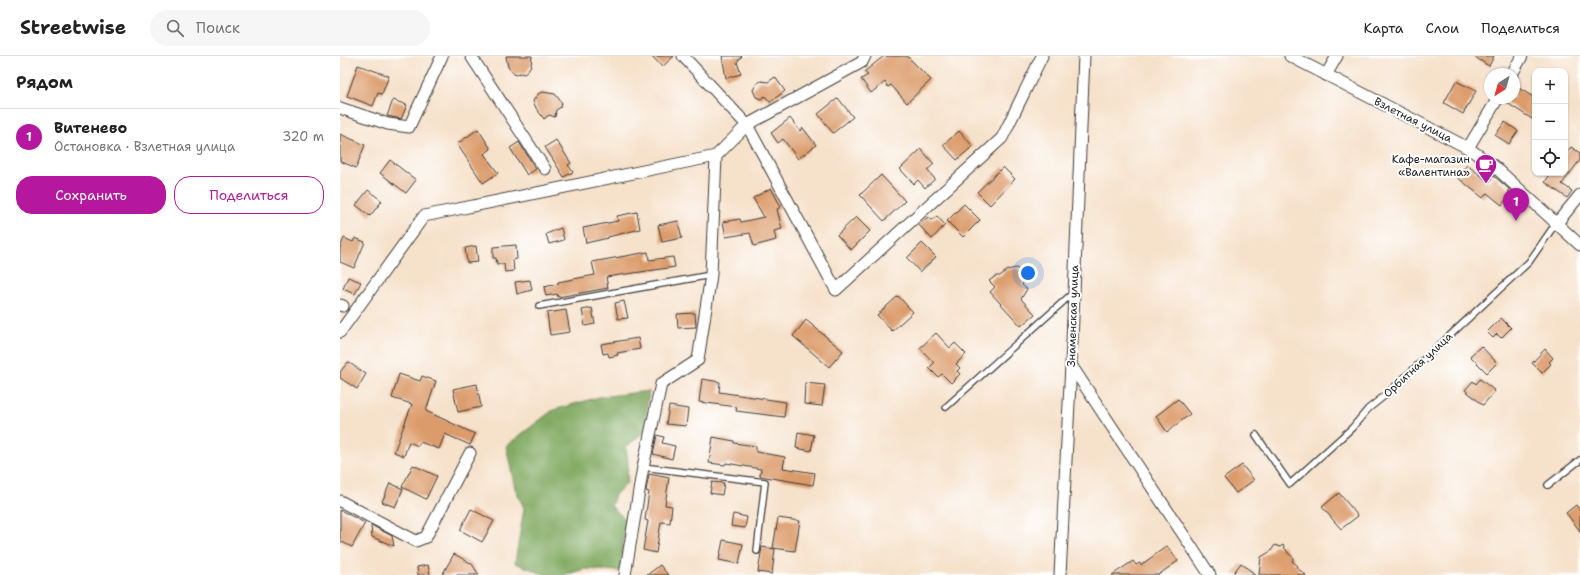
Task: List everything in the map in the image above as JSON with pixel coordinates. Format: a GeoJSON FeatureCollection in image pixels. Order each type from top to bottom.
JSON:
{"type":"FeatureCollection","features":[{"type":"Feature","properties":{"kind":"street"},"geometry":{"type":"LineString","coordinates":[[340,108],[388,124],[409,127],[442,56]]}},
{"type":"Feature","properties":{"kind":"street"},"geometry":{"type":"LineString","coordinates":[[471,56],[545,169]]}},
{"type":"Feature","properties":{"kind":"street"},"geometry":{"type":"LineString","coordinates":[[683,56],[747,125],[836,290],[1002,138],[1042,56]]}},
{"type":"Feature","properties":{"kind":"street"},"geometry":{"type":"LineString","coordinates":[[340,332],[424,216],[716,156],[747,125],[862,62],[865,56]]}},
{"type":"Feature","properties":{"kind":"street","name":"Знаменская улица"},"geometry":{"type":"LineString","coordinates":[[1060,575],[1071,365],[1084,56]]}},
{"type":"Feature","properties":{"kind":"street","name":"Взлетная улица"},"geometry":{"type":"LineString","coordinates":[[1290,56],[1468,148],[1494,166],[1580,245]]}},
{"type":"Feature","properties":{"kind":"street"},"geometry":{"type":"LineString","coordinates":[[1326,75],[1337,56]]}},
{"type":"Feature","properties":{"kind":"street"},"geometry":{"type":"LineString","coordinates":[[1515,68],[1522,56]]}},
{"type":"Feature","properties":{"kind":"street"},"geometry":{"type":"LineString","coordinates":[[1468,148],[1494,104]]}},
{"type":"Feature","properties":{"kind":"street"},"geometry":{"type":"LineString","coordinates":[[625,575],[642,467],[660,384],[698,360],[711,275],[716,156]]}},
{"type":"Feature","properties":{"kind":"street","name":"Орбитная улица"},"geometry":{"type":"LineString","coordinates":[[1557,223],[1580,195]]}},
{"type":"Feature","properties":{"kind":"street"},"geometry":{"type":"LineString","coordinates":[[1071,365],[1210,575]]}},
{"type":"Feature","properties":{"kind":"street"},"geometry":{"type":"LineString","coordinates":[[340,501],[416,541],[426,537],[470,453]]}},
{"type":"Feature","properties":{"kind":"lane","name":"Орбитная улица"},"geometry":{"type":"LineString","coordinates":[[1256,435],[1290,484],[1352,428],[1368,409],[1388,393],[1529,262],[1557,223]]}},
{"type":"Feature","properties":{"kind":"lane"},"geometry":{"type":"LineString","coordinates":[[539,306],[711,275]]}},
{"type":"Feature","properties":{"kind":"lane"},"geometry":{"type":"LineString","coordinates":[[946,407],[1074,292]]}},
{"type":"Feature","properties":{"kind":"lane"},"geometry":{"type":"LineString","coordinates":[[1548,485],[1580,460]]}},
{"type":"Feature","properties":{"kind":"lane"},"geometry":{"type":"LineString","coordinates":[[642,467],[765,482],[756,551]]}},
{"type":"Feature","properties":{"kind":"green space"},"geometry":{"type":"Polygon","coordinates":[[[649,391],[644,432],[626,447],[628,462],[627,483],[615,495],[611,506],[626,520],[620,571],[584,569],[565,575],[546,575],[515,563],[524,508],[515,488],[506,446],[553,410],[599,397],[649,391]]]}},
{"type":"Feature","properties":{"kind":"building"},"geometry":{"type":"Polygon","coordinates":[[[506,56],[532,56],[531,65],[524,74],[520,73],[515,75],[508,67],[506,56]]]}},
{"type":"Feature","properties":{"kind":"building"},"geometry":{"type":"Polygon","coordinates":[[[652,56],[674,56],[662,67],[652,56]]]}},
{"type":"Feature","properties":{"kind":"building"},"geometry":{"type":"Polygon","coordinates":[[[722,56],[742,56],[737,62],[741,74],[726,78],[722,56]]]}},
{"type":"Feature","properties":{"kind":"building"},"geometry":{"type":"Polygon","coordinates":[[[884,56],[907,56],[931,80],[907,103],[891,85],[888,87],[885,82],[871,93],[861,79],[868,75],[864,72],[884,56]]]}},
{"type":"Feature","properties":{"kind":"building"},"geometry":{"type":"Polygon","coordinates":[[[1473,56],[1494,56],[1489,66],[1473,56]]]}},
{"type":"Feature","properties":{"kind":"building"},"geometry":{"type":"Polygon","coordinates":[[[358,65],[389,76],[382,94],[378,93],[373,106],[347,96],[358,65]]]}},
{"type":"Feature","properties":{"kind":"building"},"geometry":{"type":"Polygon","coordinates":[[[775,77],[785,91],[770,102],[765,96],[761,99],[756,97],[753,90],[757,83],[761,81],[768,82],[775,77]]]}},
{"type":"Feature","properties":{"kind":"building"},"geometry":{"type":"Polygon","coordinates":[[[1456,81],[1476,91],[1463,114],[1444,103],[1456,81]]]}},
{"type":"Feature","properties":{"kind":"building"},"geometry":{"type":"Polygon","coordinates":[[[1520,89],[1532,96],[1532,119],[1509,104],[1520,104],[1520,89]]]}},
{"type":"Feature","properties":{"kind":"building"},"geometry":{"type":"Polygon","coordinates":[[[542,92],[555,94],[562,103],[561,107],[556,110],[555,117],[549,115],[544,119],[536,108],[533,101],[538,94],[542,92]]]}},
{"type":"Feature","properties":{"kind":"building"},"geometry":{"type":"Polygon","coordinates":[[[838,98],[853,117],[833,133],[818,114],[838,98]]]}},
{"type":"Feature","properties":{"kind":"building"},"geometry":{"type":"Polygon","coordinates":[[[393,100],[407,105],[401,119],[387,116],[393,100]]]}},
{"type":"Feature","properties":{"kind":"building"},"geometry":{"type":"Polygon","coordinates":[[[790,118],[800,131],[803,128],[816,145],[798,159],[783,139],[778,143],[771,133],[790,118]]]}},
{"type":"Feature","properties":{"kind":"building"},"geometry":{"type":"Polygon","coordinates":[[[1505,122],[1518,131],[1509,144],[1495,135],[1505,122]]]}},
{"type":"Feature","properties":{"kind":"building"},"geometry":{"type":"Polygon","coordinates":[[[478,129],[491,149],[484,154],[498,173],[483,183],[457,144],[478,129]]]}},
{"type":"Feature","properties":{"kind":"building"},"geometry":{"type":"Polygon","coordinates":[[[959,131],[973,146],[957,160],[943,145],[959,131]]]}},
{"type":"Feature","properties":{"kind":"building"},"geometry":{"type":"Polygon","coordinates":[[[340,134],[365,145],[356,168],[340,161],[340,134]]]}},
{"type":"Feature","properties":{"kind":"building"},"geometry":{"type":"Polygon","coordinates":[[[556,140],[571,163],[568,165],[573,172],[564,177],[545,147],[556,140]]]}},
{"type":"Feature","properties":{"kind":"building"},"geometry":{"type":"Polygon","coordinates":[[[519,142],[536,169],[527,175],[510,148],[519,142]]]}},
{"type":"Feature","properties":{"kind":"building"},"geometry":{"type":"Polygon","coordinates":[[[1571,147],[1580,153],[1580,160],[1568,176],[1568,151],[1571,147]]]}},
{"type":"Feature","properties":{"kind":"building"},"geometry":{"type":"Polygon","coordinates":[[[921,149],[934,164],[927,170],[935,179],[925,188],[918,180],[914,184],[900,169],[921,149]]]}},
{"type":"Feature","properties":{"kind":"building"},"geometry":{"type":"Polygon","coordinates":[[[390,160],[416,180],[406,193],[380,173],[390,160]]]}},
{"type":"Feature","properties":{"kind":"building","name":"Кафе-магазин «Валентина»"},"geometry":{"type":"Polygon","coordinates":[[[1467,165],[1489,182],[1494,176],[1509,189],[1509,196],[1502,205],[1487,193],[1483,198],[1457,177],[1467,165]]]}},
{"type":"Feature","properties":{"kind":"building"},"geometry":{"type":"Polygon","coordinates":[[[1003,167],[1015,179],[990,205],[977,192],[1003,167]]]}},
{"type":"Feature","properties":{"kind":"building"},"geometry":{"type":"Polygon","coordinates":[[[881,175],[905,201],[884,221],[860,195],[881,175]]]}},
{"type":"Feature","properties":{"kind":"building"},"geometry":{"type":"Polygon","coordinates":[[[1549,176],[1568,176],[1562,184],[1572,191],[1567,198],[1545,182],[1549,176]]]}},
{"type":"Feature","properties":{"kind":"building"},"geometry":{"type":"Polygon","coordinates":[[[771,188],[781,207],[777,209],[782,229],[774,231],[776,240],[754,246],[750,233],[726,237],[723,222],[740,219],[741,222],[764,217],[753,198],[771,188]]]}},
{"type":"Feature","properties":{"kind":"building"},"geometry":{"type":"Polygon","coordinates":[[[368,190],[382,201],[370,216],[356,205],[368,190]]]}},
{"type":"Feature","properties":{"kind":"building"},"geometry":{"type":"Polygon","coordinates":[[[964,204],[980,220],[963,237],[947,221],[964,204]]]}},
{"type":"Feature","properties":{"kind":"building"},"geometry":{"type":"Polygon","coordinates":[[[637,212],[640,229],[586,243],[583,228],[618,221],[617,216],[637,212]]]}},
{"type":"Feature","properties":{"kind":"building"},"geometry":{"type":"Polygon","coordinates":[[[937,216],[945,225],[932,239],[919,225],[928,217],[932,220],[937,216]]]}},
{"type":"Feature","properties":{"kind":"building"},"geometry":{"type":"Polygon","coordinates":[[[856,217],[870,231],[851,250],[837,235],[856,217]]]}},
{"type":"Feature","properties":{"kind":"building"},"geometry":{"type":"Polygon","coordinates":[[[678,221],[682,238],[662,242],[658,225],[678,221]]]}},
{"type":"Feature","properties":{"kind":"building"},"geometry":{"type":"Polygon","coordinates":[[[561,228],[564,240],[549,244],[546,234],[561,228]]]}},
{"type":"Feature","properties":{"kind":"building"},"geometry":{"type":"Polygon","coordinates":[[[344,238],[353,242],[355,238],[365,242],[354,268],[340,262],[340,248],[344,238]]]}},
{"type":"Feature","properties":{"kind":"building"},"geometry":{"type":"Polygon","coordinates":[[[922,243],[936,257],[920,272],[907,258],[922,243]]]}},
{"type":"Feature","properties":{"kind":"building"},"geometry":{"type":"Polygon","coordinates":[[[516,245],[517,259],[513,260],[514,271],[505,272],[504,264],[497,264],[496,258],[493,258],[493,247],[516,245]]]}},
{"type":"Feature","properties":{"kind":"building"},"geometry":{"type":"Polygon","coordinates":[[[476,246],[478,262],[467,263],[465,248],[476,246]]]}},
{"type":"Feature","properties":{"kind":"building"},"geometry":{"type":"Polygon","coordinates":[[[648,252],[649,260],[673,257],[675,267],[606,277],[608,288],[558,297],[557,294],[546,296],[544,287],[558,284],[558,282],[595,275],[592,262],[648,252]]]}},
{"type":"Feature","properties":{"kind":"building"},"geometry":{"type":"Polygon","coordinates":[[[1016,268],[1022,272],[1025,278],[1022,285],[1027,289],[1021,299],[1035,314],[1021,326],[990,292],[995,287],[989,281],[996,276],[1000,276],[1007,270],[1016,268]]]}},
{"type":"Feature","properties":{"kind":"building"},"geometry":{"type":"Polygon","coordinates":[[[348,277],[361,282],[355,294],[343,289],[348,277]]]}},
{"type":"Feature","properties":{"kind":"building"},"geometry":{"type":"Polygon","coordinates":[[[530,280],[532,290],[517,294],[515,282],[530,280]]]}},
{"type":"Feature","properties":{"kind":"building"},"geometry":{"type":"Polygon","coordinates":[[[898,296],[913,312],[892,331],[877,315],[898,296]]]}},
{"type":"Feature","properties":{"kind":"building"},"geometry":{"type":"Polygon","coordinates":[[[624,301],[628,318],[618,319],[615,303],[624,301]]]}},
{"type":"Feature","properties":{"kind":"building"},"geometry":{"type":"Polygon","coordinates":[[[592,308],[595,324],[585,326],[582,310],[592,308]]]}},
{"type":"Feature","properties":{"kind":"building"},"geometry":{"type":"Polygon","coordinates":[[[566,310],[570,332],[550,335],[547,313],[566,310]]]}},
{"type":"Feature","properties":{"kind":"building"},"geometry":{"type":"Polygon","coordinates":[[[695,313],[696,327],[678,328],[677,314],[695,313]]]}},
{"type":"Feature","properties":{"kind":"building"},"geometry":{"type":"Polygon","coordinates":[[[1501,318],[1511,328],[1501,338],[1497,334],[1493,338],[1487,332],[1501,318]]]}},
{"type":"Feature","properties":{"kind":"building"},"geometry":{"type":"Polygon","coordinates":[[[806,320],[843,351],[829,367],[793,336],[806,320]]]}},
{"type":"Feature","properties":{"kind":"building"},"geometry":{"type":"Polygon","coordinates":[[[936,333],[950,348],[955,343],[966,354],[956,364],[960,368],[957,371],[960,374],[951,383],[942,374],[938,377],[929,368],[934,363],[920,348],[936,333]]]}},
{"type":"Feature","properties":{"kind":"building"},"geometry":{"type":"Polygon","coordinates":[[[638,338],[640,349],[617,353],[618,355],[609,357],[608,353],[603,354],[601,344],[638,338]]]}},
{"type":"Feature","properties":{"kind":"building"},"geometry":{"type":"Polygon","coordinates":[[[1481,346],[1497,363],[1487,373],[1470,356],[1481,346]]]}},
{"type":"Feature","properties":{"kind":"building"},"geometry":{"type":"Polygon","coordinates":[[[1545,349],[1553,358],[1549,362],[1551,364],[1542,373],[1532,363],[1545,349]]]}},
{"type":"Feature","properties":{"kind":"building"},"geometry":{"type":"Polygon","coordinates":[[[348,362],[366,374],[357,389],[340,378],[340,372],[348,362]]]}},
{"type":"Feature","properties":{"kind":"building"},"geometry":{"type":"Polygon","coordinates":[[[399,374],[420,381],[422,376],[436,381],[426,411],[475,434],[470,445],[445,434],[439,449],[420,442],[418,446],[409,442],[404,456],[394,452],[412,404],[392,398],[399,374]]]}},
{"type":"Feature","properties":{"kind":"building"},"geometry":{"type":"Polygon","coordinates":[[[702,379],[720,382],[719,392],[786,402],[784,417],[736,411],[737,407],[699,402],[702,379]]]}},
{"type":"Feature","properties":{"kind":"building"},"geometry":{"type":"Polygon","coordinates":[[[1480,379],[1495,391],[1483,405],[1465,390],[1473,381],[1476,384],[1480,379]]]}},
{"type":"Feature","properties":{"kind":"building"},"geometry":{"type":"Polygon","coordinates":[[[805,383],[825,385],[822,406],[804,404],[805,383]]]}},
{"type":"Feature","properties":{"kind":"building"},"geometry":{"type":"Polygon","coordinates":[[[477,384],[481,407],[458,412],[453,389],[477,384]]]}},
{"type":"Feature","properties":{"kind":"building"},"geometry":{"type":"Polygon","coordinates":[[[1178,399],[1190,414],[1167,432],[1156,416],[1178,399]]]}},
{"type":"Feature","properties":{"kind":"building"},"geometry":{"type":"Polygon","coordinates":[[[669,406],[688,409],[686,426],[666,424],[669,406]]]}},
{"type":"Feature","properties":{"kind":"building"},"geometry":{"type":"Polygon","coordinates":[[[798,432],[814,435],[811,451],[796,448],[798,432]]]}},
{"type":"Feature","properties":{"kind":"building"},"geometry":{"type":"Polygon","coordinates":[[[657,435],[664,437],[662,443],[675,446],[672,459],[653,454],[657,435]]]}},
{"type":"Feature","properties":{"kind":"building"},"geometry":{"type":"Polygon","coordinates":[[[713,437],[734,441],[734,443],[756,446],[756,452],[785,457],[783,468],[815,473],[813,485],[760,476],[761,469],[726,463],[725,465],[709,463],[713,437]]]}},
{"type":"Feature","properties":{"kind":"building"},"geometry":{"type":"Polygon","coordinates":[[[413,465],[437,476],[426,499],[402,487],[413,465]]]}},
{"type":"Feature","properties":{"kind":"building"},"geometry":{"type":"Polygon","coordinates":[[[1242,465],[1254,480],[1236,493],[1224,478],[1242,465]]]}},
{"type":"Feature","properties":{"kind":"building"},"geometry":{"type":"Polygon","coordinates":[[[649,474],[669,478],[665,505],[672,506],[670,523],[661,522],[656,553],[643,550],[648,521],[645,520],[649,492],[646,491],[649,474]]]}},
{"type":"Feature","properties":{"kind":"building"},"geometry":{"type":"Polygon","coordinates":[[[712,482],[724,483],[722,495],[710,493],[712,482]]]}},
{"type":"Feature","properties":{"kind":"building"},"geometry":{"type":"Polygon","coordinates":[[[390,483],[403,489],[395,507],[382,502],[390,483]]]}},
{"type":"Feature","properties":{"kind":"building"},"geometry":{"type":"Polygon","coordinates":[[[1339,493],[1358,516],[1341,529],[1322,507],[1339,493]]]}},
{"type":"Feature","properties":{"kind":"building"},"geometry":{"type":"Polygon","coordinates":[[[1576,505],[1580,511],[1580,531],[1566,513],[1576,505]]]}},
{"type":"Feature","properties":{"kind":"building"},"geometry":{"type":"Polygon","coordinates":[[[471,509],[494,521],[482,542],[460,530],[471,509]]]}},
{"type":"Feature","properties":{"kind":"building"},"geometry":{"type":"Polygon","coordinates":[[[340,510],[365,523],[352,547],[340,541],[340,510]]]}},
{"type":"Feature","properties":{"kind":"building"},"geometry":{"type":"Polygon","coordinates":[[[733,514],[747,517],[745,528],[731,526],[733,514]]]}},
{"type":"Feature","properties":{"kind":"building"},"geometry":{"type":"Polygon","coordinates":[[[778,518],[800,521],[795,551],[773,548],[778,518]]]}},
{"type":"Feature","properties":{"kind":"building"},"geometry":{"type":"Polygon","coordinates":[[[371,525],[392,536],[394,546],[372,537],[371,525]]]}},
{"type":"Feature","properties":{"kind":"building"},"geometry":{"type":"Polygon","coordinates":[[[723,540],[743,544],[739,564],[719,560],[723,540]]]}},
{"type":"Feature","properties":{"kind":"building"},"geometry":{"type":"Polygon","coordinates":[[[1275,545],[1280,547],[1283,545],[1288,553],[1294,558],[1292,561],[1298,566],[1297,568],[1306,575],[1259,575],[1261,557],[1271,551],[1275,545]]]}},
{"type":"Feature","properties":{"kind":"building"},"geometry":{"type":"Polygon","coordinates":[[[1167,546],[1178,561],[1158,575],[1112,575],[1133,561],[1136,565],[1140,563],[1141,565],[1167,546]]]}},
{"type":"Feature","properties":{"kind":"building"},"geometry":{"type":"Polygon","coordinates":[[[762,547],[775,549],[772,574],[758,572],[762,547]]]}},
{"type":"Feature","properties":{"kind":"building"},"geometry":{"type":"Polygon","coordinates":[[[454,554],[472,564],[479,575],[442,575],[454,554]]]}},
{"type":"Feature","properties":{"kind":"building"},"geometry":{"type":"Polygon","coordinates":[[[1241,563],[1256,575],[1232,575],[1241,563]]]}},
{"type":"Feature","properties":{"kind":"building"},"geometry":{"type":"Polygon","coordinates":[[[428,565],[430,575],[418,575],[417,567],[428,565]]]}},
{"type":"Feature","properties":{"kind":"building"},"geometry":{"type":"Polygon","coordinates":[[[660,565],[668,575],[647,575],[660,565]]]}},
{"type":"Feature","properties":{"kind":"place","name":"Кафе-магазин «Валентина»"},"geometry":{"type":"Point","coordinates":[1486,184]}},
{"type":"Feature","properties":{"kind":"place","name":"Витенево"},"geometry":{"type":"Point","coordinates":[1516,221]}}]}
